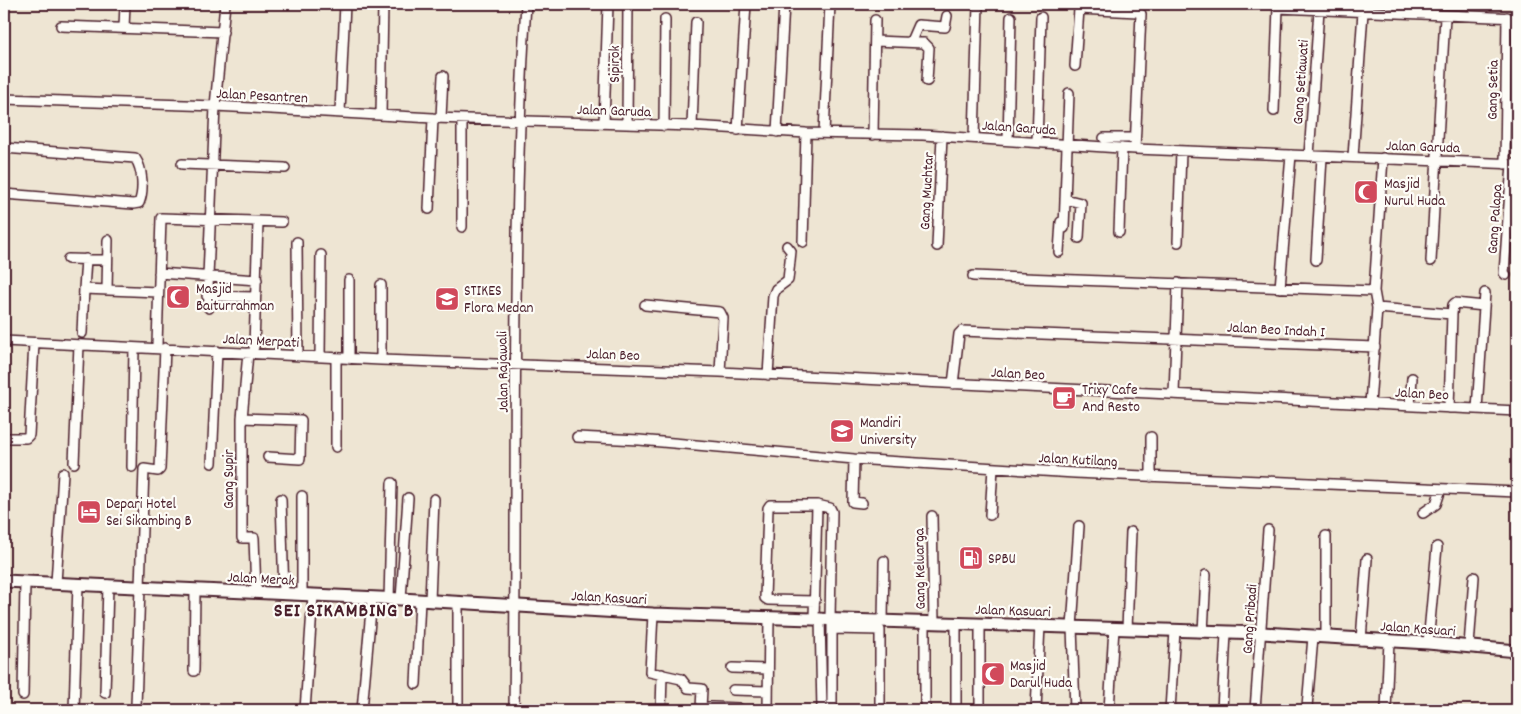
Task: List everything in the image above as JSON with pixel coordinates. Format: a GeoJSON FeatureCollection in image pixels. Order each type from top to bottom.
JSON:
{"type":"FeatureCollection","features":[{"type":"Feature","properties":{"kind":"street"},"geometry":{"type":"LineString","coordinates":[[124,28],[125,4]]}},
{"type":"Feature","properties":{"kind":"street"},"geometry":{"type":"LineString","coordinates":[[209,308],[207,296],[216,106],[225,4]]}},
{"type":"Feature","properties":{"kind":"street"},"geometry":{"type":"LineString","coordinates":[[340,112],[345,4]]}},
{"type":"Feature","properties":{"kind":"street"},"geometry":{"type":"LineString","coordinates":[[381,115],[383,4]]}},
{"type":"Feature","properties":{"kind":"street","name":"Jalan Rajawali"},"geometry":{"type":"LineString","coordinates":[[514,710],[519,121],[526,4]]}},
{"type":"Feature","properties":{"kind":"street"},"geometry":{"type":"LineString","coordinates":[[604,123],[608,4]]}},
{"type":"Feature","properties":{"kind":"street","name":"Sipirok"},"geometry":{"type":"LineString","coordinates":[[628,4],[628,124]]}},
{"type":"Feature","properties":{"kind":"street"},"geometry":{"type":"LineString","coordinates":[[738,130],[746,4]]}},
{"type":"Feature","properties":{"kind":"street"},"geometry":{"type":"LineString","coordinates":[[777,132],[784,4]]}},
{"type":"Feature","properties":{"kind":"street"},"geometry":{"type":"LineString","coordinates":[[824,133],[830,4]]}},
{"type":"Feature","properties":{"kind":"street"},"geometry":{"type":"LineString","coordinates":[[974,138],[978,4]]}},
{"type":"Feature","properties":{"kind":"street"},"geometry":{"type":"LineString","coordinates":[[1075,66],[1078,8],[1135,11],[1141,14],[1135,149]]}},
{"type":"Feature","properties":{"kind":"street"},"geometry":{"type":"LineString","coordinates":[[1274,111],[1278,8],[1517,18]]}},
{"type":"Feature","properties":{"kind":"street","name":"Gang Setiawati"},"geometry":{"type":"LineString","coordinates":[[1309,156],[1319,10]]}},
{"type":"Feature","properties":{"kind":"street"},"geometry":{"type":"LineString","coordinates":[[1353,157],[1363,12]]}},
{"type":"Feature","properties":{"kind":"street"},"geometry":{"type":"LineString","coordinates":[[911,41],[918,25],[946,28],[947,16]]}},
{"type":"Feature","properties":{"kind":"street"},"geometry":{"type":"LineString","coordinates":[[1008,140],[1011,17]]}},
{"type":"Feature","properties":{"kind":"street"},"geometry":{"type":"LineString","coordinates":[[1038,142],[1041,17]]}},
{"type":"Feature","properties":{"kind":"street"},"geometry":{"type":"LineString","coordinates":[[1431,261],[1445,17]]}},
{"type":"Feature","properties":{"kind":"street","name":"Gang Setia"},"geometry":{"type":"LineString","coordinates":[[1507,18],[1512,164]]}},
{"type":"Feature","properties":{"kind":"street"},"geometry":{"type":"LineString","coordinates":[[664,126],[665,19]]}},
{"type":"Feature","properties":{"kind":"street"},"geometry":{"type":"LineString","coordinates":[[873,134],[875,20]]}},
{"type":"Feature","properties":{"kind":"street"},"geometry":{"type":"LineString","coordinates":[[692,126],[696,22]]}},
{"type":"Feature","properties":{"kind":"street"},"geometry":{"type":"LineString","coordinates":[[60,26],[223,32]]}},
{"type":"Feature","properties":{"kind":"street"},"geometry":{"type":"LineString","coordinates":[[875,41],[924,43],[929,48],[927,82]]}},
{"type":"Feature","properties":{"kind":"street"},"geometry":{"type":"LineString","coordinates":[[429,208],[437,118],[443,76]]}},
{"type":"Feature","properties":{"kind":"street"},"geometry":{"type":"LineString","coordinates":[[1059,252],[1070,93]]}},
{"type":"Feature","properties":{"kind":"street","name":"Jalan Pesantren"},"geometry":{"type":"LineString","coordinates":[[4,99],[216,106],[519,121]]}},
{"type":"Feature","properties":{"kind":"street"},"geometry":{"type":"LineString","coordinates":[[462,119],[462,227]]}},
{"type":"Feature","properties":{"kind":"street","name":"Jalan Garuda"},"geometry":{"type":"LineString","coordinates":[[519,121],[692,126],[777,132],[942,136],[1135,149],[1512,164]]}},
{"type":"Feature","properties":{"kind":"street"},"geometry":{"type":"LineString","coordinates":[[803,242],[806,133]]}},
{"type":"Feature","properties":{"kind":"street","name":"Gang Muchtar"},"geometry":{"type":"LineString","coordinates":[[937,246],[942,136]]}},
{"type":"Feature","properties":{"kind":"street"},"geometry":{"type":"LineString","coordinates":[[1104,138],[1135,138]]}},
{"type":"Feature","properties":{"kind":"street"},"geometry":{"type":"LineString","coordinates":[[1064,228],[1066,144]]}},
{"type":"Feature","properties":{"kind":"street"},"geometry":{"type":"LineString","coordinates":[[4,148],[135,158],[141,169],[141,197],[139,203],[133,204],[4,194]]}},
{"type":"Feature","properties":{"kind":"street"},"geometry":{"type":"LineString","coordinates":[[1119,232],[1122,148]]}},
{"type":"Feature","properties":{"kind":"street"},"geometry":{"type":"LineString","coordinates":[[1178,242],[1181,151]]}},
{"type":"Feature","properties":{"kind":"street"},"geometry":{"type":"LineString","coordinates":[[1280,288],[1291,155]]}},
{"type":"Feature","properties":{"kind":"street"},"geometry":{"type":"LineString","coordinates":[[1316,260],[1322,157]]}},
{"type":"Feature","properties":{"kind":"street"},"geometry":{"type":"LineString","coordinates":[[1370,404],[1375,347],[1377,308],[1374,291],[1383,158]]}},
{"type":"Feature","properties":{"kind":"street"},"geometry":{"type":"LineString","coordinates":[[182,164],[285,168]]}},
{"type":"Feature","properties":{"kind":"street","name":"Gang Palapa"},"geometry":{"type":"LineString","coordinates":[[1506,275],[1504,272],[1512,164]]}},
{"type":"Feature","properties":{"kind":"street"},"geometry":{"type":"LineString","coordinates":[[1065,199],[1081,203],[1079,238]]}},
{"type":"Feature","properties":{"kind":"street"},"geometry":{"type":"LineString","coordinates":[[136,706],[144,470],[158,471],[160,469],[161,347],[158,292],[161,219],[282,222]]}},
{"type":"Feature","properties":{"kind":"street","name":"Gang Supir"},"geometry":{"type":"LineString","coordinates":[[256,592],[254,538],[242,538],[242,418],[251,350],[258,222]]}},
{"type":"Feature","properties":{"kind":"street"},"geometry":{"type":"LineString","coordinates":[[107,290],[108,240]]}},
{"type":"Feature","properties":{"kind":"street"},"geometry":{"type":"LineString","coordinates":[[297,242],[298,356]]}},
{"type":"Feature","properties":{"kind":"street"},"geometry":{"type":"LineString","coordinates":[[768,375],[773,296],[776,289],[788,280],[791,251],[788,246]]}},
{"type":"Feature","properties":{"kind":"street"},"geometry":{"type":"LineString","coordinates":[[320,357],[321,255]]}},
{"type":"Feature","properties":{"kind":"street"},"geometry":{"type":"LineString","coordinates":[[68,259],[108,260]]}},
{"type":"Feature","properties":{"kind":"street"},"geometry":{"type":"LineString","coordinates":[[82,333],[86,259]]}},
{"type":"Feature","properties":{"kind":"street"},"geometry":{"type":"LineString","coordinates":[[159,273],[256,280]]}},
{"type":"Feature","properties":{"kind":"street"},"geometry":{"type":"LineString","coordinates":[[973,276],[1374,291]]}},
{"type":"Feature","properties":{"kind":"street"},"geometry":{"type":"LineString","coordinates":[[349,280],[349,359]]}},
{"type":"Feature","properties":{"kind":"street"},"geometry":{"type":"LineString","coordinates":[[1174,394],[1178,283]]}},
{"type":"Feature","properties":{"kind":"street"},"geometry":{"type":"LineString","coordinates":[[381,285],[381,360]]}},
{"type":"Feature","properties":{"kind":"street"},"geometry":{"type":"LineString","coordinates":[[84,290],[158,292]]}},
{"type":"Feature","properties":{"kind":"street"},"geometry":{"type":"LineString","coordinates":[[1477,409],[1485,293]]}},
{"type":"Feature","properties":{"kind":"street"},"geometry":{"type":"LineString","coordinates":[[207,296],[255,297]]}},
{"type":"Feature","properties":{"kind":"street"},"geometry":{"type":"LineString","coordinates":[[1449,408],[1453,305],[1455,303],[1484,306]]}},
{"type":"Feature","properties":{"kind":"street"},"geometry":{"type":"LineString","coordinates":[[644,306],[720,312],[723,318],[720,372]]}},
{"type":"Feature","properties":{"kind":"street"},"geometry":{"type":"LineString","coordinates":[[1377,308],[1452,314]]}},
{"type":"Feature","properties":{"kind":"street","name":"Jalan Beo Indah I"},"geometry":{"type":"LineString","coordinates":[[954,384],[961,331],[1375,347]]}},
{"type":"Feature","properties":{"kind":"street","name":"Jalan Merpati"},"geometry":{"type":"LineString","coordinates":[[4,341],[134,348],[161,347],[217,351],[251,350],[298,356],[349,359],[516,364]]}},
{"type":"Feature","properties":{"kind":"street"},"geometry":{"type":"LineString","coordinates":[[4,438],[26,438],[29,435],[34,343]]}},
{"type":"Feature","properties":{"kind":"street"},"geometry":{"type":"LineString","coordinates":[[74,464],[79,345]]}},
{"type":"Feature","properties":{"kind":"street"},"geometry":{"type":"LineString","coordinates":[[132,467],[134,348]]}},
{"type":"Feature","properties":{"kind":"street"},"geometry":{"type":"LineString","coordinates":[[212,463],[217,351]]}},
{"type":"Feature","properties":{"kind":"street"},"geometry":{"type":"LineString","coordinates":[[336,358],[336,447]]}},
{"type":"Feature","properties":{"kind":"street","name":"Jalan Beo"},"geometry":{"type":"LineString","coordinates":[[516,364],[720,372],[1517,411]]}},
{"type":"Feature","properties":{"kind":"street"},"geometry":{"type":"LineString","coordinates":[[1410,406],[1412,378]]}},
{"type":"Feature","properties":{"kind":"street"},"geometry":{"type":"LineString","coordinates":[[242,418],[301,420],[300,459],[268,457]]}},
{"type":"Feature","properties":{"kind":"street","name":"Jalan Kutilang"},"geometry":{"type":"LineString","coordinates":[[577,437],[638,440],[854,459],[993,468],[1151,477],[1517,492]]}},
{"type":"Feature","properties":{"kind":"street"},"geometry":{"type":"LineString","coordinates":[[1151,437],[1151,477]]}},
{"type":"Feature","properties":{"kind":"street"},"geometry":{"type":"LineString","coordinates":[[854,459],[852,502],[862,503]]}},
{"type":"Feature","properties":{"kind":"street"},"geometry":{"type":"LineString","coordinates":[[990,515],[993,468]]}},
{"type":"Feature","properties":{"kind":"street"},"geometry":{"type":"LineString","coordinates":[[56,583],[63,473]]}},
{"type":"Feature","properties":{"kind":"street"},"geometry":{"type":"LineString","coordinates":[[392,483],[395,599]]}},
{"type":"Feature","properties":{"kind":"street"},"geometry":{"type":"LineString","coordinates":[[1423,513],[1436,504],[1441,489]]}},
{"type":"Feature","properties":{"kind":"street"},"geometry":{"type":"LineString","coordinates":[[302,496],[307,596],[305,710]]}},
{"type":"Feature","properties":{"kind":"street"},"geometry":{"type":"LineString","coordinates":[[395,599],[408,498]]}},
{"type":"Feature","properties":{"kind":"street"},"geometry":{"type":"LineString","coordinates":[[280,499],[284,594]]}},
{"type":"Feature","properties":{"kind":"street"},"geometry":{"type":"LineString","coordinates":[[416,684],[434,499]]}},
{"type":"Feature","properties":{"kind":"street"},"geometry":{"type":"LineString","coordinates":[[814,601],[768,600],[765,596],[769,506],[818,505],[828,506],[832,512],[822,710]]}},
{"type":"Feature","properties":{"kind":"street"},"geometry":{"type":"LineString","coordinates":[[818,505],[814,601],[826,620],[832,710]]}},
{"type":"Feature","properties":{"kind":"street","name":"Gang Keluarga"},"geometry":{"type":"LineString","coordinates":[[925,710],[932,516]]}},
{"type":"Feature","properties":{"kind":"street"},"geometry":{"type":"LineString","coordinates":[[1075,710],[1072,627],[1079,526]]}},
{"type":"Feature","properties":{"kind":"street","name":"Gang Pribadi"},"geometry":{"type":"LineString","coordinates":[[1255,710],[1268,530]]}},
{"type":"Feature","properties":{"kind":"street"},"geometry":{"type":"LineString","coordinates":[[1126,629],[1131,532]]}},
{"type":"Feature","properties":{"kind":"street"},"geometry":{"type":"LineString","coordinates":[[1326,536],[1326,637]]}},
{"type":"Feature","properties":{"kind":"street"},"geometry":{"type":"LineString","coordinates":[[1428,643],[1437,547]]}},
{"type":"Feature","properties":{"kind":"street"},"geometry":{"type":"LineString","coordinates":[[1361,640],[1367,559]]}},
{"type":"Feature","properties":{"kind":"street"},"geometry":{"type":"LineString","coordinates":[[883,621],[884,561]]}},
{"type":"Feature","properties":{"kind":"street"},"geometry":{"type":"LineString","coordinates":[[1203,632],[1206,575]]}},
{"type":"Feature","properties":{"kind":"street"},"geometry":{"type":"LineString","coordinates":[[1468,646],[1474,577]]}},
{"type":"Feature","properties":{"kind":"street","name":"Jalan Merak"},"geometry":{"type":"LineString","coordinates":[[4,581],[458,602],[516,607]]}},
{"type":"Feature","properties":{"kind":"street"},"geometry":{"type":"LineString","coordinates":[[23,695],[25,582]]}},
{"type":"Feature","properties":{"kind":"street"},"geometry":{"type":"LineString","coordinates":[[74,710],[78,584]]}},
{"type":"Feature","properties":{"kind":"street"},"geometry":{"type":"LineString","coordinates":[[105,694],[108,585]]}},
{"type":"Feature","properties":{"kind":"street"},"geometry":{"type":"LineString","coordinates":[[194,671],[195,590]]}},
{"type":"Feature","properties":{"kind":"street"},"geometry":{"type":"LineString","coordinates":[[362,710],[372,599]]}},
{"type":"Feature","properties":{"kind":"street"},"geometry":{"type":"LineString","coordinates":[[458,602],[458,710]]}},
{"type":"Feature","properties":{"kind":"street","name":"Jalan Kasuari"},"geometry":{"type":"LineString","coordinates":[[516,607],[653,614],[1262,633],[1515,649]]}},
{"type":"Feature","properties":{"kind":"street"},"geometry":{"type":"LineString","coordinates":[[653,614],[650,672],[681,679],[688,688],[702,689],[696,709],[738,708],[741,710]]}},
{"type":"Feature","properties":{"kind":"street"},"geometry":{"type":"LineString","coordinates":[[768,710],[769,617]]}},
{"type":"Feature","properties":{"kind":"street"},"geometry":{"type":"LineString","coordinates":[[826,620],[880,630],[880,710]]}},
{"type":"Feature","properties":{"kind":"street"},"geometry":{"type":"LineString","coordinates":[[956,623],[956,710]]}},
{"type":"Feature","properties":{"kind":"street"},"geometry":{"type":"LineString","coordinates":[[980,624],[980,710]]}},
{"type":"Feature","properties":{"kind":"street"},"geometry":{"type":"LineString","coordinates":[[1036,710],[1040,625]]}},
{"type":"Feature","properties":{"kind":"street"},"geometry":{"type":"LineString","coordinates":[[1109,710],[1114,628]]}},
{"type":"Feature","properties":{"kind":"street"},"geometry":{"type":"LineString","coordinates":[[1170,710],[1175,631]]}},
{"type":"Feature","properties":{"kind":"street"},"geometry":{"type":"LineString","coordinates":[[1222,710],[1226,633]]}},
{"type":"Feature","properties":{"kind":"street"},"geometry":{"type":"LineString","coordinates":[[1307,707],[1313,636]]}},
{"type":"Feature","properties":{"kind":"street"},"geometry":{"type":"LineString","coordinates":[[1386,710],[1389,641]]}},
{"type":"Feature","properties":{"kind":"street"},"geometry":{"type":"LineString","coordinates":[[732,668],[768,669]]}},
{"type":"Feature","properties":{"kind":"street"},"geometry":{"type":"LineString","coordinates":[[661,710],[662,674]]}},
{"type":"Feature","properties":{"kind":"street"},"geometry":{"type":"LineString","coordinates":[[733,690],[768,691]]}},
{"type":"Feature","properties":{"kind":"place","name":"Masjid Nurul Huda"},"geometry":{"type":"Point","coordinates":[1366,192]}},
{"type":"Feature","properties":{"kind":"place","name":"Masjid Baiturrahman"},"geometry":{"type":"Point","coordinates":[178,297]}},
{"type":"Feature","properties":{"kind":"place","name":"STIKES Flora Medan"},"geometry":{"type":"Point","coordinates":[447,299]}},
{"type":"Feature","properties":{"kind":"place","name":"Trixy Cafe And Resto"},"geometry":{"type":"Point","coordinates":[1064,398]}},
{"type":"Feature","properties":{"kind":"place","name":"Mandiri University"},"geometry":{"type":"Point","coordinates":[842,431]}},
{"type":"Feature","properties":{"kind":"place","name":"Depari Hotel Sei Sikambing B"},"geometry":{"type":"Point","coordinates":[89,512]}},
{"type":"Feature","properties":{"kind":"place","name":"SPBU"},"geometry":{"type":"Point","coordinates":[971,558]}},
{"type":"Feature","properties":{"kind":"place","name":"Masjid Darul Huda"},"geometry":{"type":"Point","coordinates":[993,674]}},
{"type":"Feature","properties":{"kind":"district","name":"SEI SIKAMBING B"},"geometry":{"type":"Point","coordinates":[344,609]}}]}
